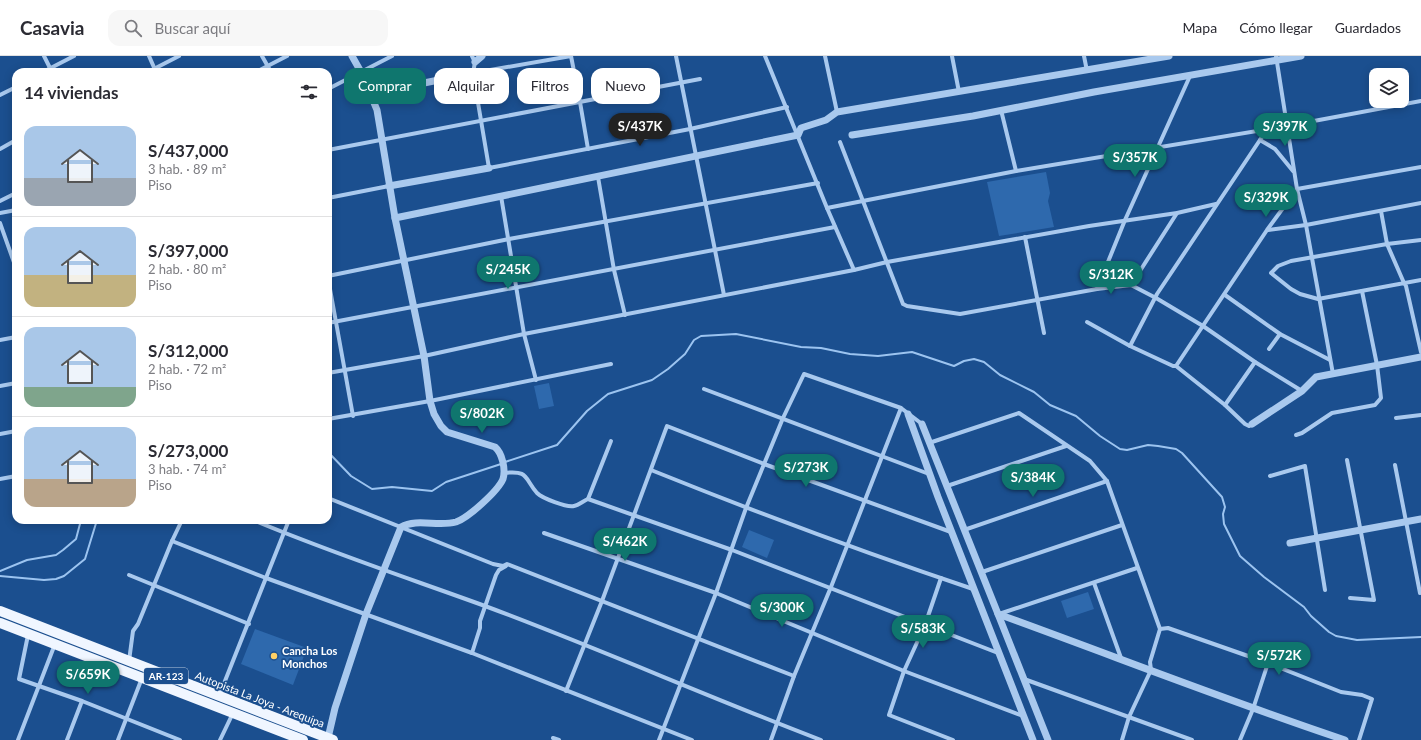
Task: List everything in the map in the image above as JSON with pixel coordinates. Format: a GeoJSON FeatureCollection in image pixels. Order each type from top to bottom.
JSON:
{"type":"FeatureCollection","features":[{"type":"Feature","properties":{"kind":"main road","name":"Autopista La Joya - Arequipa"},"geometry":{"type":"LineString","coordinates":[[0,611],[331,739]]}},
{"type":"Feature","properties":{"kind":"main road","name":"Autopista La Joya - Arequipa"},"geometry":{"type":"LineString","coordinates":[[0,623],[303,740]]}},
{"type":"Feature","properties":{"kind":"street"},"geometry":{"type":"LineString","coordinates":[[44,56],[50,68]]}},
{"type":"Feature","properties":{"kind":"street"},"geometry":{"type":"LineString","coordinates":[[54,68],[74,56]]}},
{"type":"Feature","properties":{"kind":"street"},"geometry":{"type":"LineString","coordinates":[[149,56],[154,68]]}},
{"type":"Feature","properties":{"kind":"street"},"geometry":{"type":"LineString","coordinates":[[160,68],[179,56]]}},
{"type":"Feature","properties":{"kind":"street"},"geometry":{"type":"LineString","coordinates":[[262,56],[267,66]]}},
{"type":"Feature","properties":{"kind":"street"},"geometry":{"type":"LineString","coordinates":[[263,68],[287,56]]}},
{"type":"Feature","properties":{"kind":"street"},"geometry":{"type":"LineString","coordinates":[[352,56],[360,68]]}},
{"type":"Feature","properties":{"kind":"street"},"geometry":{"type":"LineString","coordinates":[[370,68],[392,56]]}},
{"type":"Feature","properties":{"kind":"street"},"geometry":{"type":"LineString","coordinates":[[474,59],[482,56]]}},
{"type":"Feature","properties":{"kind":"street"},"geometry":{"type":"LineString","coordinates":[[502,68],[571,56],[573,68]]}},
{"type":"Feature","properties":{"kind":"street"},"geometry":{"type":"LineString","coordinates":[[676,56],[724,295]]}},
{"type":"Feature","properties":{"kind":"street"},"geometry":{"type":"LineString","coordinates":[[765,56],[854,270]]}},
{"type":"Feature","properties":{"kind":"street"},"geometry":{"type":"LineString","coordinates":[[825,56],[837,112]]}},
{"type":"Feature","properties":{"kind":"street"},"geometry":{"type":"LineString","coordinates":[[952,56],[959,92]]}},
{"type":"Feature","properties":{"kind":"street"},"geometry":{"type":"LineString","coordinates":[[1084,56],[1087,71]]}},
{"type":"Feature","properties":{"kind":"street"},"geometry":{"type":"LineString","coordinates":[[798,135],[801,128],[826,120],[837,112],[1169,56]]}},
{"type":"Feature","properties":{"kind":"street"},"geometry":{"type":"LineString","coordinates":[[852,135],[973,116],[1094,92],[1276,59],[1301,56]]}},
{"type":"Feature","properties":{"kind":"street"},"geometry":{"type":"LineString","coordinates":[[1276,59],[1294,173],[1306,225],[1318,299],[1333,374]]}},
{"type":"Feature","properties":{"kind":"street"},"geometry":{"type":"LineString","coordinates":[[1096,288],[1190,75]]}},
{"type":"Feature","properties":{"kind":"street"},"geometry":{"type":"LineString","coordinates":[[583,101],[700,79]]}},
{"type":"Feature","properties":{"kind":"street"},"geometry":{"type":"LineString","coordinates":[[332,87],[344,81]]}},
{"type":"Feature","properties":{"kind":"street"},"geometry":{"type":"LineString","coordinates":[[0,95],[12,88]]}},
{"type":"Feature","properties":{"kind":"street"},"geometry":{"type":"LineString","coordinates":[[827,208],[1016,172],[1268,128],[1287,126],[1421,100]]}},
{"type":"Feature","properties":{"kind":"street"},"geometry":{"type":"LineString","coordinates":[[374,104],[377,110],[395,218],[424,356],[430,401],[434,414],[441,426],[447,432],[495,447],[498,450],[504,467],[503,478],[490,494],[471,513],[460,520],[448,524],[416,523],[401,527]]}},
{"type":"Feature","properties":{"kind":"street"},"geometry":{"type":"LineString","coordinates":[[478,104],[489,168]]}},
{"type":"Feature","properties":{"kind":"street"},"geometry":{"type":"LineString","coordinates":[[332,149],[570,104]]}},
{"type":"Feature","properties":{"kind":"street"},"geometry":{"type":"LineString","coordinates":[[580,104],[588,149]]}},
{"type":"Feature","properties":{"kind":"street"},"geometry":{"type":"LineString","coordinates":[[332,197],[690,129],[787,107]]}},
{"type":"Feature","properties":{"kind":"street"},"geometry":{"type":"LineString","coordinates":[[1001,110],[1016,172]]}},
{"type":"Feature","properties":{"kind":"street"},"geometry":{"type":"LineString","coordinates":[[1130,346],[1156,298],[1216,204],[1268,128]]}},
{"type":"Feature","properties":{"kind":"street"},"geometry":{"type":"LineString","coordinates":[[395,218],[798,135]]}},
{"type":"Feature","properties":{"kind":"street"},"geometry":{"type":"LineString","coordinates":[[1260,140],[1275,149],[1294,173]]}},
{"type":"Feature","properties":{"kind":"street"},"geometry":{"type":"LineString","coordinates":[[0,149],[12,142]]}},
{"type":"Feature","properties":{"kind":"street"},"geometry":{"type":"LineString","coordinates":[[840,142],[903,304],[907,306],[960,314],[1096,288],[1131,285],[1204,326],[1255,362],[1302,390]]}},
{"type":"Feature","properties":{"kind":"street"},"geometry":{"type":"LineString","coordinates":[[1176,366],[1297,189],[1421,167]]}},
{"type":"Feature","properties":{"kind":"street"},"geometry":{"type":"LineString","coordinates":[[598,177],[607,222],[614,270],[625,315]]}},
{"type":"Feature","properties":{"kind":"street"},"geometry":{"type":"LineString","coordinates":[[332,276],[706,202],[818,183]]}},
{"type":"Feature","properties":{"kind":"street"},"geometry":{"type":"LineString","coordinates":[[0,201],[12,195]]}},
{"type":"Feature","properties":{"kind":"street"},"geometry":{"type":"LineString","coordinates":[[501,196],[524,334],[536,380]]}},
{"type":"Feature","properties":{"kind":"street"},"geometry":{"type":"LineString","coordinates":[[1268,230],[1306,225],[1421,203]]}},
{"type":"Feature","properties":{"kind":"street"},"geometry":{"type":"LineString","coordinates":[[332,372],[424,356],[524,334],[854,270],[887,262],[1125,220],[1177,213],[1216,204]]}},
{"type":"Feature","properties":{"kind":"street"},"geometry":{"type":"LineString","coordinates":[[0,212],[12,210]]}},
{"type":"Feature","properties":{"kind":"street"},"geometry":{"type":"LineString","coordinates":[[1381,211],[1387,244],[1406,286],[1421,352]]}},
{"type":"Feature","properties":{"kind":"street"},"geometry":{"type":"LineString","coordinates":[[1131,285],[1177,213]]}},
{"type":"Feature","properties":{"kind":"street"},"geometry":{"type":"LineString","coordinates":[[0,223],[12,253]]}},
{"type":"Feature","properties":{"kind":"street"},"geometry":{"type":"LineString","coordinates":[[332,322],[835,227]]}},
{"type":"Feature","properties":{"kind":"street"},"geometry":{"type":"LineString","coordinates":[[1025,237],[1044,333]]}},
{"type":"Feature","properties":{"kind":"street"},"geometry":{"type":"LineString","coordinates":[[1421,240],[1387,244],[1312,257],[1278,266],[1272,273],[1291,289],[1300,294],[1318,299],[1421,280]]}},
{"type":"Feature","properties":{"kind":"street"},"geometry":{"type":"LineString","coordinates":[[1296,435],[1302,433],[1332,413],[1375,405],[1381,398],[1377,365],[1362,291]]}},
{"type":"Feature","properties":{"kind":"street"},"geometry":{"type":"LineString","coordinates":[[1225,295],[1280,334],[1330,360]]}},
{"type":"Feature","properties":{"kind":"street"},"geometry":{"type":"LineString","coordinates":[[332,297],[353,416]]}},
{"type":"Feature","properties":{"kind":"street"},"geometry":{"type":"LineString","coordinates":[[1087,322],[1130,346],[1172,366],[1176,366],[1225,405],[1248,426],[1302,390],[1316,377],[1421,357]]}},
{"type":"Feature","properties":{"kind":"street"},"geometry":{"type":"LineString","coordinates":[[1269,349],[1280,334]]}},
{"type":"Feature","properties":{"kind":"street"},"geometry":{"type":"LineString","coordinates":[[0,340],[12,338]]}},
{"type":"Feature","properties":{"kind":"street"},"geometry":{"type":"LineString","coordinates":[[1225,405],[1255,362]]}},
{"type":"Feature","properties":{"kind":"street"},"geometry":{"type":"LineString","coordinates":[[332,419],[353,416],[430,401],[611,364]]}},
{"type":"Feature","properties":{"kind":"street"},"geometry":{"type":"LineString","coordinates":[[658,740],[682,683],[732,550],[746,508],[782,418],[804,374],[900,408],[922,424],[1048,740]]}},
{"type":"Feature","properties":{"kind":"street"},"geometry":{"type":"LineString","coordinates":[[0,386],[12,384]]}},
{"type":"Feature","properties":{"kind":"street"},"geometry":{"type":"LineString","coordinates":[[704,389],[930,475]]}},
{"type":"Feature","properties":{"kind":"street"},"geometry":{"type":"LineString","coordinates":[[771,740],[794,676],[831,587],[900,408]]}},
{"type":"Feature","properties":{"kind":"street"},"geometry":{"type":"LineString","coordinates":[[929,443],[1019,413],[1090,462],[1107,481],[1160,629],[1150,662],[1151,670],[1129,717],[1122,740]]}},
{"type":"Feature","properties":{"kind":"street"},"geometry":{"type":"LineString","coordinates":[[908,414],[951,532],[1033,740]]}},
{"type":"Feature","properties":{"kind":"street"},"geometry":{"type":"LineString","coordinates":[[1396,418],[1421,414]]}},
{"type":"Feature","properties":{"kind":"street"},"geometry":{"type":"LineString","coordinates":[[566,691],[602,601],[667,426],[764,464],[951,532]]}},
{"type":"Feature","properties":{"kind":"street"},"geometry":{"type":"LineString","coordinates":[[0,434],[12,432]]}},
{"type":"Feature","properties":{"kind":"street"},"geometry":{"type":"LineString","coordinates":[[504,473],[515,472],[525,476],[537,492],[560,505],[574,506],[588,499],[610,441]]}},
{"type":"Feature","properties":{"kind":"street"},"geometry":{"type":"LineString","coordinates":[[946,486],[1066,446]]}},
{"type":"Feature","properties":{"kind":"street"},"geometry":{"type":"LineString","coordinates":[[1347,460],[1374,600],[1350,598]]}},
{"type":"Feature","properties":{"kind":"street"},"geometry":{"type":"LineString","coordinates":[[1395,465],[1420,593]]}},
{"type":"Feature","properties":{"kind":"street"},"geometry":{"type":"LineString","coordinates":[[1270,476],[1305,466],[1325,590]]}},
{"type":"Feature","properties":{"kind":"street"},"geometry":{"type":"LineString","coordinates":[[651,470],[846,546],[973,589]]}},
{"type":"Feature","properties":{"kind":"street"},"geometry":{"type":"LineString","coordinates":[[0,479],[12,477]]}},
{"type":"Feature","properties":{"kind":"street"},"geometry":{"type":"LineString","coordinates":[[964,530],[1107,481]]}},
{"type":"Feature","properties":{"kind":"street"},"geometry":{"type":"LineString","coordinates":[[588,499],[831,587],[998,653]]}},
{"type":"Feature","properties":{"kind":"street"},"geometry":{"type":"LineString","coordinates":[[332,500],[493,564],[503,566],[507,564],[794,676]]}},
{"type":"Feature","properties":{"kind":"street"},"geometry":{"type":"LineString","coordinates":[[1290,543],[1421,519]]}},
{"type":"Feature","properties":{"kind":"street"},"geometry":{"type":"LineString","coordinates":[[128,661],[133,631],[138,624],[180,524]]}},
{"type":"Feature","properties":{"kind":"street"},"geometry":{"type":"LineString","coordinates":[[263,524],[585,645],[820,740]]}},
{"type":"Feature","properties":{"kind":"street"},"geometry":{"type":"LineString","coordinates":[[219,696],[249,624],[287,524]]}},
{"type":"Feature","properties":{"kind":"street"},"geometry":{"type":"LineString","coordinates":[[982,572],[1122,524]]}},
{"type":"Feature","properties":{"kind":"street"},"geometry":{"type":"LineString","coordinates":[[331,739],[335,708],[366,614],[401,527]]}},
{"type":"Feature","properties":{"kind":"street"},"geometry":{"type":"LineString","coordinates":[[544,533],[716,593],[904,671],[1023,716]]}},
{"type":"Feature","properties":{"kind":"street"},"geometry":{"type":"LineString","coordinates":[[172,541],[266,578],[472,653],[692,740]]}},
{"type":"Feature","properties":{"kind":"street"},"geometry":{"type":"LineString","coordinates":[[472,653],[496,575],[499,570],[507,564]]}},
{"type":"Feature","properties":{"kind":"street"},"geometry":{"type":"LineString","coordinates":[[998,614],[1137,568]]}},
{"type":"Feature","properties":{"kind":"street"},"geometry":{"type":"LineString","coordinates":[[129,575],[249,624]]}},
{"type":"Feature","properties":{"kind":"street"},"geometry":{"type":"LineString","coordinates":[[941,578],[925,624],[904,671],[889,715],[953,740]]}},
{"type":"Feature","properties":{"kind":"street"},"geometry":{"type":"LineString","coordinates":[[1094,583],[1121,658]]}},
{"type":"Feature","properties":{"kind":"street"},"geometry":{"type":"LineString","coordinates":[[998,614],[1121,658],[1253,709],[1345,740]]}},
{"type":"Feature","properties":{"kind":"street"},"geometry":{"type":"LineString","coordinates":[[1160,629],[1168,628],[1268,663],[1341,692],[1362,695],[1372,699],[1359,740]]}},
{"type":"Feature","properties":{"kind":"street"},"geometry":{"type":"LineString","coordinates":[[28,634],[19,679],[82,701],[169,738],[180,740]]}},
{"type":"Feature","properties":{"kind":"street"},"geometry":{"type":"LineString","coordinates":[[18,740],[55,644]]}},
{"type":"Feature","properties":{"kind":"street"},"geometry":{"type":"LineString","coordinates":[[1240,740],[1253,709],[1268,663]]}},
{"type":"Feature","properties":{"kind":"street"},"geometry":{"type":"LineString","coordinates":[[118,740],[142,678]]}},
{"type":"Feature","properties":{"kind":"street"},"geometry":{"type":"LineString","coordinates":[[1024,679],[1192,740]]}},
{"type":"Feature","properties":{"kind":"street"},"geometry":{"type":"LineString","coordinates":[[67,740],[82,701]]}},
{"type":"Feature","properties":{"kind":"street"},"geometry":{"type":"LineString","coordinates":[[220,740],[233,713]]}},
{"type":"Feature","properties":{"kind":"street"},"geometry":{"type":"LineString","coordinates":[[553,738],[559,740]]}},
{"type":"Feature","properties":{"kind":"shaded area"},"geometry":{"type":"Polygon","coordinates":[[[1046,172],[1050,193],[1048,201],[1054,227],[999,236],[987,182],[1046,172]]]}},
{"type":"Feature","properties":{"kind":"shaded area"},"geometry":{"type":"Polygon","coordinates":[[[549,383],[554,406],[539,409],[534,386],[549,383]]]}},
{"type":"Feature","properties":{"kind":"shaded area"},"geometry":{"type":"Polygon","coordinates":[[[749,530],[774,540],[767,558],[742,547],[749,530]]]}},
{"type":"Feature","properties":{"kind":"shaded area"},"geometry":{"type":"Polygon","coordinates":[[[1088,592],[1094,609],[1067,618],[1061,601],[1088,592]]]}},
{"type":"Feature","properties":{"kind":"shaded area","name":"Cancha Los Monchos"},"geometry":{"type":"Polygon","coordinates":[[[255,629],[307,648],[293,685],[241,664],[255,629]]]}},
{"type":"Feature","properties":{"kind":"waterway"},"geometry":{"type":"LineString","coordinates":[[505,462],[557,445],[587,411],[608,394],[652,380],[668,369],[685,354],[694,340],[701,336],[736,334],[801,347],[821,348],[850,354],[878,356],[912,352],[954,366],[964,361],[974,359],[984,362],[1000,375],[1034,392],[1050,405],[1076,416],[1100,436],[1120,449],[1127,450],[1148,445],[1176,449],[1182,453],[1222,497],[1225,507],[1223,514],[1224,524],[1240,556],[1264,577],[1304,607],[1311,616],[1329,632],[1336,636],[1357,640],[1421,637]]}},
{"type":"Feature","properties":{"kind":"waterway"},"geometry":{"type":"LineString","coordinates":[[332,456],[351,476],[372,489],[392,487],[432,491],[446,482],[501,464]]}},
{"type":"Feature","properties":{"kind":"waterway"},"geometry":{"type":"LineString","coordinates":[[0,571],[27,560],[56,555],[76,539],[80,524]]}},
{"type":"Feature","properties":{"kind":"waterway"},"geometry":{"type":"LineString","coordinates":[[0,576],[44,580],[56,579],[64,576],[85,559],[96,524]]}},
{"type":"Feature","properties":{"kind":"place","name":"Cancha Los Monchos"},"geometry":{"type":"Point","coordinates":[274,656]}}]}
